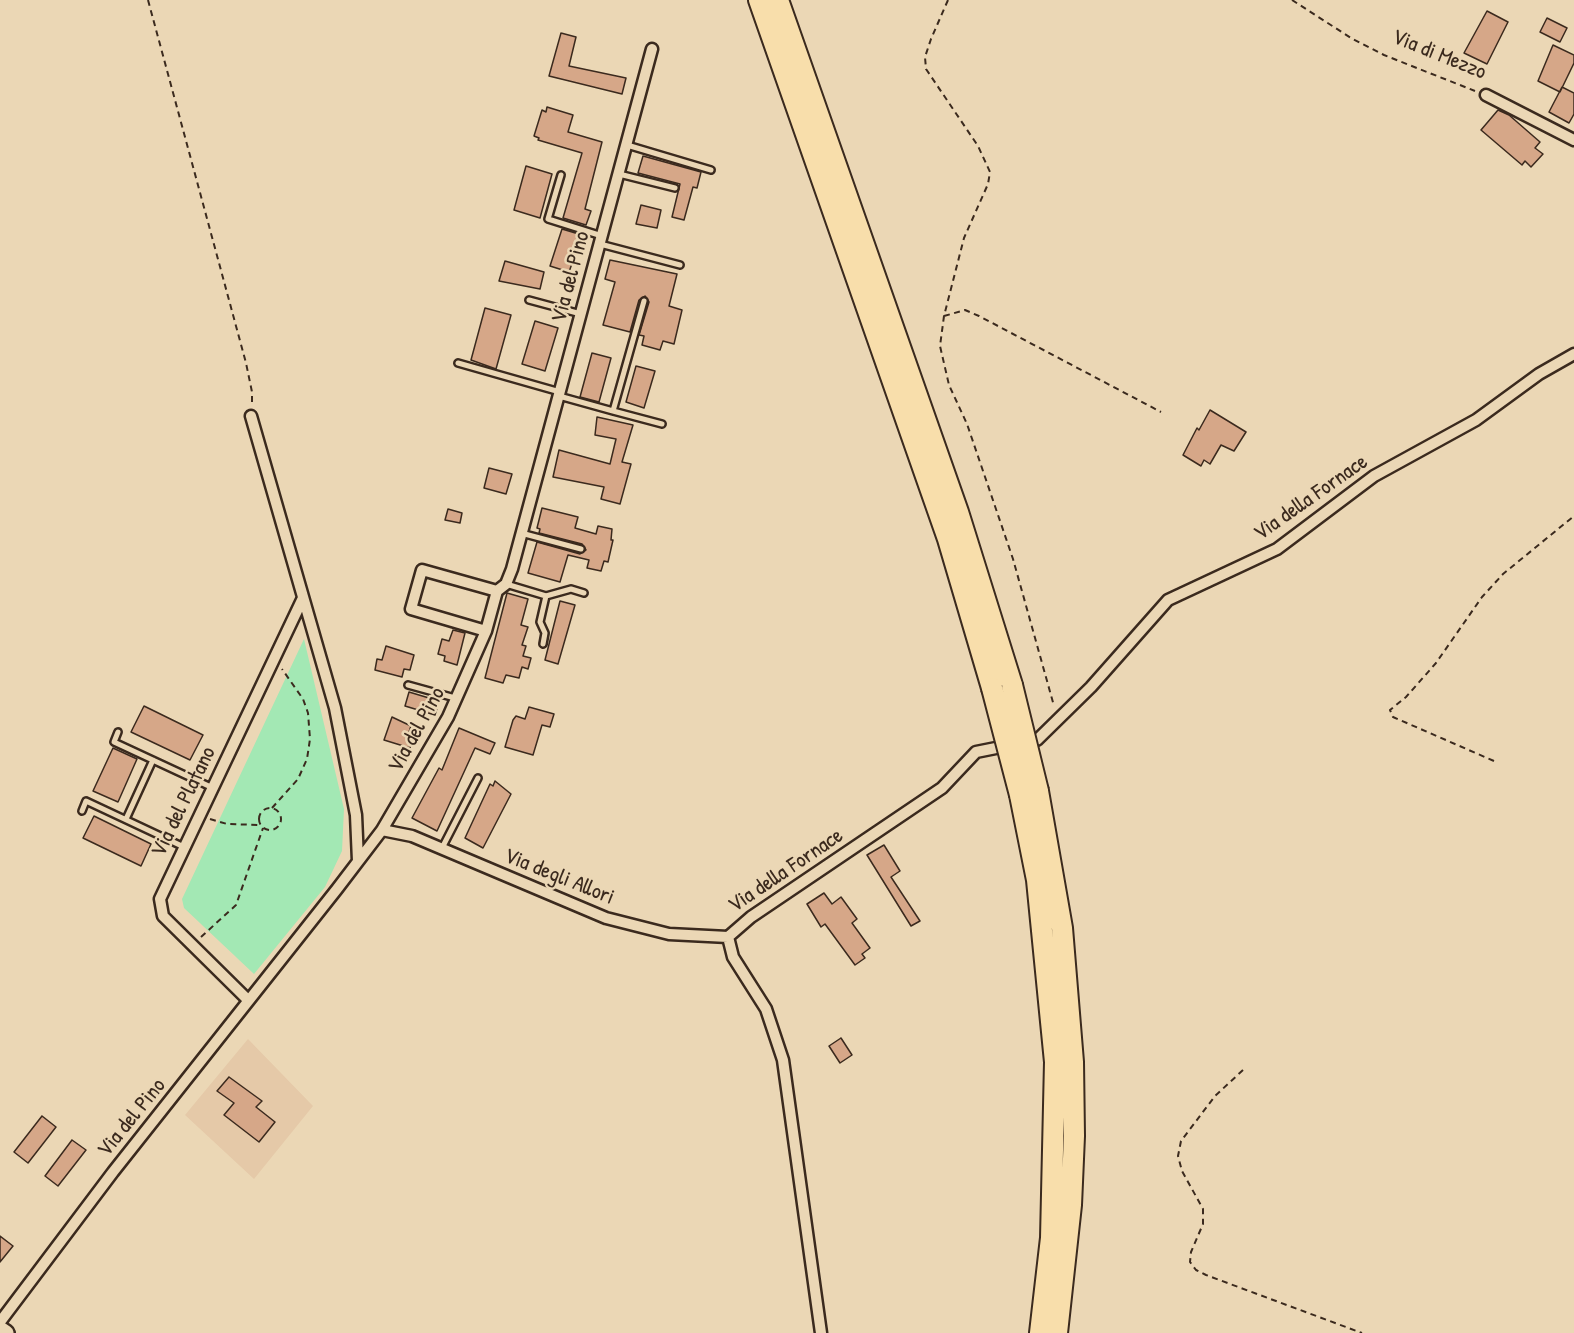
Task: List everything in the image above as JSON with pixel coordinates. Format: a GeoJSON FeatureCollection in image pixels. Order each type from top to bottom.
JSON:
{"type":"FeatureCollection","features":[{"type":"Feature","properties":{"kind":"highway"},"geometry":{"type":"LineString","coordinates":[[759,0],[948,539],[992,688],[1029,793],[1062,928],[1073,1062],[1074,1136],[1071,1205],[1057,1333]]}},
{"type":"Feature","properties":{"kind":"highway"},"geometry":{"type":"LineString","coordinates":[[778,0],[961,522],[1012,685],[1029,793],[1055,1062],[1051,1238],[1040,1333]]}},
{"type":"Feature","properties":{"kind":"main road"},"geometry":{"type":"LineString","coordinates":[[0,1329],[6,1333]]}},
{"type":"Feature","properties":{"kind":"street","name":"Via del Pino"},"geometry":{"type":"LineString","coordinates":[[0,1322],[113,1172],[381,830],[417,773],[457,698],[486,631],[521,533],[652,49]]}},
{"type":"Feature","properties":{"kind":"street","name":"Via di Mezzo"},"geometry":{"type":"LineString","coordinates":[[1486,95],[1574,140]]}},
{"type":"Feature","properties":{"kind":"street","name":"Via della Fornace"},"geometry":{"type":"LineString","coordinates":[[1037,740],[1059,720],[1168,600],[1277,549],[1374,476],[1476,420],[1539,374],[1574,354]]}},
{"type":"Feature","properties":{"kind":"street"},"geometry":{"type":"LineString","coordinates":[[251,416],[342,742],[356,815],[358,861]]}},
{"type":"Feature","properties":{"kind":"street"},"geometry":{"type":"LineString","coordinates":[[486,631],[411,609],[422,570],[501,588]]}},
{"type":"Feature","properties":{"kind":"street","name":"Via del Platano"},"geometry":{"type":"LineString","coordinates":[[248,1000],[163,916],[160,899],[303,598]]}},
{"type":"Feature","properties":{"kind":"street","name":"Via della Fornace"},"geometry":{"type":"LineString","coordinates":[[821,1333],[783,1060],[766,1009],[733,957],[728,938],[751,916],[942,788],[976,752],[996,748]]}},
{"type":"Feature","properties":{"kind":"street","name":"Via degli Allori"},"geometry":{"type":"LineString","coordinates":[[381,830],[412,836],[606,918],[669,934],[728,938]]}},
{"type":"Feature","properties":{"kind":"lane"},"geometry":{"type":"LineString","coordinates":[[627,145],[711,170]]}},
{"type":"Feature","properties":{"kind":"lane"},"geometry":{"type":"LineString","coordinates":[[619,174],[675,188]]}},
{"type":"Feature","properties":{"kind":"lane"},"geometry":{"type":"LineString","coordinates":[[561,175],[548,219],[601,240],[680,265]]}},
{"type":"Feature","properties":{"kind":"lane"},"geometry":{"type":"LineString","coordinates":[[529,300],[581,314]]}},
{"type":"Feature","properties":{"kind":"lane"},"geometry":{"type":"LineString","coordinates":[[613,411],[644,301]]}},
{"type":"Feature","properties":{"kind":"lane"},"geometry":{"type":"LineString","coordinates":[[458,363],[662,424]]}},
{"type":"Feature","properties":{"kind":"lane"},"geometry":{"type":"LineString","coordinates":[[521,533],[581,549]]}},
{"type":"Feature","properties":{"kind":"lane"},"geometry":{"type":"LineString","coordinates":[[501,588],[546,596],[571,589],[584,592]]}},
{"type":"Feature","properties":{"kind":"lane"},"geometry":{"type":"LineString","coordinates":[[543,644],[545,633],[540,622],[546,596]]}},
{"type":"Feature","properties":{"kind":"lane"},"geometry":{"type":"LineString","coordinates":[[408,685],[457,698]]}},
{"type":"Feature","properties":{"kind":"lane"},"geometry":{"type":"LineString","coordinates":[[118,732],[114,742],[213,788]]}},
{"type":"Feature","properties":{"kind":"lane"},"geometry":{"type":"LineString","coordinates":[[126,819],[153,760]]}},
{"type":"Feature","properties":{"kind":"lane"},"geometry":{"type":"LineString","coordinates":[[442,848],[478,778]]}},
{"type":"Feature","properties":{"kind":"lane"},"geometry":{"type":"LineString","coordinates":[[82,811],[86,801],[184,847]]}},
{"type":"Feature","properties":{"kind":"path"},"geometry":{"type":"LineString","coordinates":[[148,0],[246,363],[252,392],[251,416]]}},
{"type":"Feature","properties":{"kind":"path"},"geometry":{"type":"LineString","coordinates":[[948,0],[931,39],[926,57],[926,69],[978,146],[990,172],[988,184],[964,238],[944,316],[940,346],[943,364],[1013,559],[1059,720]]}},
{"type":"Feature","properties":{"kind":"path","name":"Via di Mezzo"},"geometry":{"type":"LineString","coordinates":[[1292,0],[1384,55],[1486,95]]}},
{"type":"Feature","properties":{"kind":"path"},"geometry":{"type":"LineString","coordinates":[[944,316],[965,310],[979,316],[1161,412]]}},
{"type":"Feature","properties":{"kind":"path"},"geometry":{"type":"LineString","coordinates":[[1494,761],[1393,717],[1390,710],[1406,697],[1436,663],[1482,597],[1503,574],[1574,516]]}},
{"type":"Feature","properties":{"kind":"path"},"geometry":{"type":"LineString","coordinates":[[192,945],[236,905],[262,827],[260,814],[265,809],[272,808],[298,779],[307,759],[310,739],[308,713],[303,699],[286,673],[274,660]]}},
{"type":"Feature","properties":{"kind":"path"},"geometry":{"type":"LineString","coordinates":[[200,816],[227,824],[271,830],[279,824],[280,814],[272,808]]}},
{"type":"Feature","properties":{"kind":"path"},"geometry":{"type":"LineString","coordinates":[[1243,1070],[1215,1096],[1180,1141],[1178,1156],[1182,1171],[1203,1209],[1202,1231],[1191,1252],[1190,1262],[1196,1270],[1206,1275],[1362,1333]]}},
{"type":"Feature","properties":{"kind":"shaded area"},"geometry":{"type":"Polygon","coordinates":[[[248,1039],[313,1106],[254,1179],[185,1115],[248,1039]]]}},
{"type":"Feature","properties":{"kind":"green space"},"geometry":{"type":"Polygon","coordinates":[[[304,639],[344,809],[342,851],[325,887],[254,974],[184,908],[182,899],[304,639]]]}},
{"type":"Feature","properties":{"kind":"building"},"geometry":{"type":"Polygon","coordinates":[[[1487,11],[1508,22],[1487,64],[1464,53],[1487,11]]]}},
{"type":"Feature","properties":{"kind":"building"},"geometry":{"type":"Polygon","coordinates":[[[1547,18],[1567,28],[1560,42],[1540,32],[1547,18]]]}},
{"type":"Feature","properties":{"kind":"building"},"geometry":{"type":"Polygon","coordinates":[[[561,33],[576,37],[569,66],[626,78],[622,94],[549,76],[561,33]]]}},
{"type":"Feature","properties":{"kind":"building"},"geometry":{"type":"Polygon","coordinates":[[[1553,45],[1574,55],[1574,63],[1560,92],[1538,81],[1553,45]]]}},
{"type":"Feature","properties":{"kind":"building"},"geometry":{"type":"Polygon","coordinates":[[[1562,87],[1574,93],[1574,114],[1569,123],[1549,112],[1562,87]]]}},
{"type":"Feature","properties":{"kind":"building"},"geometry":{"type":"Polygon","coordinates":[[[547,107],[573,115],[568,132],[602,142],[585,209],[591,211],[586,225],[563,218],[582,153],[538,140],[539,138],[534,136],[542,110],[546,112],[547,107]]]}},
{"type":"Feature","properties":{"kind":"building"},"geometry":{"type":"Polygon","coordinates":[[[1498,110],[1509,115],[1540,142],[1535,148],[1543,154],[1531,167],[1525,161],[1522,165],[1481,130],[1498,110]]]}},
{"type":"Feature","properties":{"kind":"building"},"geometry":{"type":"Polygon","coordinates":[[[643,156],[701,172],[697,188],[693,187],[684,220],[672,217],[680,184],[638,173],[643,156]]]}},
{"type":"Feature","properties":{"kind":"building"},"geometry":{"type":"Polygon","coordinates":[[[526,166],[552,174],[540,218],[514,210],[526,166]]]}},
{"type":"Feature","properties":{"kind":"building"},"geometry":{"type":"Polygon","coordinates":[[[641,205],[661,210],[657,228],[636,224],[641,205]]]}},
{"type":"Feature","properties":{"kind":"building"},"geometry":{"type":"Polygon","coordinates":[[[562,229],[582,235],[569,272],[550,266],[562,229]]]}},
{"type":"Feature","properties":{"kind":"building"},"geometry":{"type":"Polygon","coordinates":[[[610,260],[677,274],[669,306],[682,310],[674,344],[663,341],[660,350],[642,345],[644,336],[639,335],[649,302],[645,296],[639,300],[630,332],[603,325],[615,282],[605,279],[610,260]]]}},
{"type":"Feature","properties":{"kind":"building"},"geometry":{"type":"Polygon","coordinates":[[[505,261],[544,272],[540,289],[499,281],[505,261]]]}},
{"type":"Feature","properties":{"kind":"building"},"geometry":{"type":"Polygon","coordinates":[[[485,308],[511,315],[496,369],[471,360],[485,308]]]}},
{"type":"Feature","properties":{"kind":"building"},"geometry":{"type":"Polygon","coordinates":[[[535,321],[558,328],[545,371],[522,364],[535,321]]]}},
{"type":"Feature","properties":{"kind":"building"},"geometry":{"type":"Polygon","coordinates":[[[592,353],[611,358],[599,402],[580,397],[592,353]]]}},
{"type":"Feature","properties":{"kind":"building"},"geometry":{"type":"Polygon","coordinates":[[[636,366],[655,371],[644,408],[626,402],[636,366]]]}},
{"type":"Feature","properties":{"kind":"building"},"geometry":{"type":"Polygon","coordinates":[[[1210,410],[1246,432],[1234,451],[1221,445],[1210,464],[1204,460],[1201,466],[1183,455],[1197,428],[1199,430],[1210,410]]]}},
{"type":"Feature","properties":{"kind":"building"},"geometry":{"type":"Polygon","coordinates":[[[597,417],[633,425],[622,462],[631,464],[620,504],[601,499],[604,487],[553,477],[559,450],[610,464],[616,439],[595,435],[597,417]]]}},
{"type":"Feature","properties":{"kind":"building"},"geometry":{"type":"Polygon","coordinates":[[[489,468],[512,474],[506,494],[484,488],[489,468]]]}},
{"type":"Feature","properties":{"kind":"building"},"geometry":{"type":"Polygon","coordinates":[[[542,508],[578,517],[575,528],[596,534],[598,526],[612,529],[611,540],[613,540],[608,562],[604,561],[601,571],[587,568],[589,560],[568,555],[560,582],[528,573],[537,542],[580,554],[586,550],[582,544],[539,533],[540,529],[537,528],[542,508]]]}},
{"type":"Feature","properties":{"kind":"building"},"geometry":{"type":"Polygon","coordinates":[[[448,509],[462,513],[460,523],[445,520],[448,509]]]}},
{"type":"Feature","properties":{"kind":"building"},"geometry":{"type":"Polygon","coordinates":[[[507,593],[528,599],[521,625],[528,627],[522,645],[526,646],[523,656],[531,658],[528,669],[522,667],[519,678],[506,675],[503,683],[485,678],[507,593]]]}},
{"type":"Feature","properties":{"kind":"building"},"geometry":{"type":"Polygon","coordinates":[[[560,601],[575,605],[558,664],[545,660],[560,601]]]}},
{"type":"Feature","properties":{"kind":"building"},"geometry":{"type":"Polygon","coordinates":[[[453,630],[465,633],[457,665],[444,661],[445,656],[438,654],[442,639],[449,641],[453,630]]]}},
{"type":"Feature","properties":{"kind":"building"},"geometry":{"type":"Polygon","coordinates":[[[386,646],[414,655],[410,670],[404,669],[402,677],[375,670],[377,659],[382,660],[386,646]]]}},
{"type":"Feature","properties":{"kind":"building"},"geometry":{"type":"Polygon","coordinates":[[[409,692],[439,701],[435,715],[405,706],[409,692]]]}},
{"type":"Feature","properties":{"kind":"building"},"geometry":{"type":"Polygon","coordinates":[[[144,706],[203,735],[190,760],[131,732],[144,706]]]}},
{"type":"Feature","properties":{"kind":"building"},"geometry":{"type":"Polygon","coordinates":[[[529,707],[554,714],[550,727],[542,725],[533,755],[505,747],[513,720],[516,716],[525,719],[529,707]]]}},
{"type":"Feature","properties":{"kind":"building"},"geometry":{"type":"Polygon","coordinates":[[[392,717],[411,726],[409,732],[414,733],[410,748],[384,740],[392,717]]]}},
{"type":"Feature","properties":{"kind":"building"},"geometry":{"type":"Polygon","coordinates":[[[459,728],[495,743],[490,754],[475,748],[437,831],[412,818],[439,768],[442,770],[459,728]]]}},
{"type":"Feature","properties":{"kind":"building"},"geometry":{"type":"Polygon","coordinates":[[[113,748],[137,759],[118,802],[93,791],[113,748]]]}},
{"type":"Feature","properties":{"kind":"building"},"geometry":{"type":"Polygon","coordinates":[[[495,781],[511,794],[483,848],[465,838],[490,784],[493,786],[495,781]]]}},
{"type":"Feature","properties":{"kind":"building"},"geometry":{"type":"Polygon","coordinates":[[[94,816],[151,844],[141,866],[83,838],[94,816]]]}},
{"type":"Feature","properties":{"kind":"building"},"geometry":{"type":"Polygon","coordinates":[[[884,845],[900,871],[891,877],[920,921],[911,926],[867,855],[884,845]]]}},
{"type":"Feature","properties":{"kind":"building"},"geometry":{"type":"Polygon","coordinates":[[[824,893],[832,904],[841,897],[857,919],[852,923],[870,948],[862,954],[865,958],[855,965],[825,924],[821,927],[807,904],[824,893]]]}},
{"type":"Feature","properties":{"kind":"building"},"geometry":{"type":"Polygon","coordinates":[[[841,1038],[852,1055],[840,1063],[829,1046],[841,1038]]]}},
{"type":"Feature","properties":{"kind":"building"},"geometry":{"type":"Polygon","coordinates":[[[229,1077],[262,1101],[256,1107],[275,1122],[259,1142],[224,1115],[234,1103],[217,1091],[229,1077]]]}},
{"type":"Feature","properties":{"kind":"building"},"geometry":{"type":"Polygon","coordinates":[[[42,1116],[56,1127],[28,1163],[14,1152],[42,1116]]]}},
{"type":"Feature","properties":{"kind":"building"},"geometry":{"type":"Polygon","coordinates":[[[72,1140],[86,1150],[58,1186],[45,1176],[72,1140]]]}},
{"type":"Feature","properties":{"kind":"building"},"geometry":{"type":"Polygon","coordinates":[[[0,1236],[13,1246],[0,1262],[0,1236]]]}}]}
